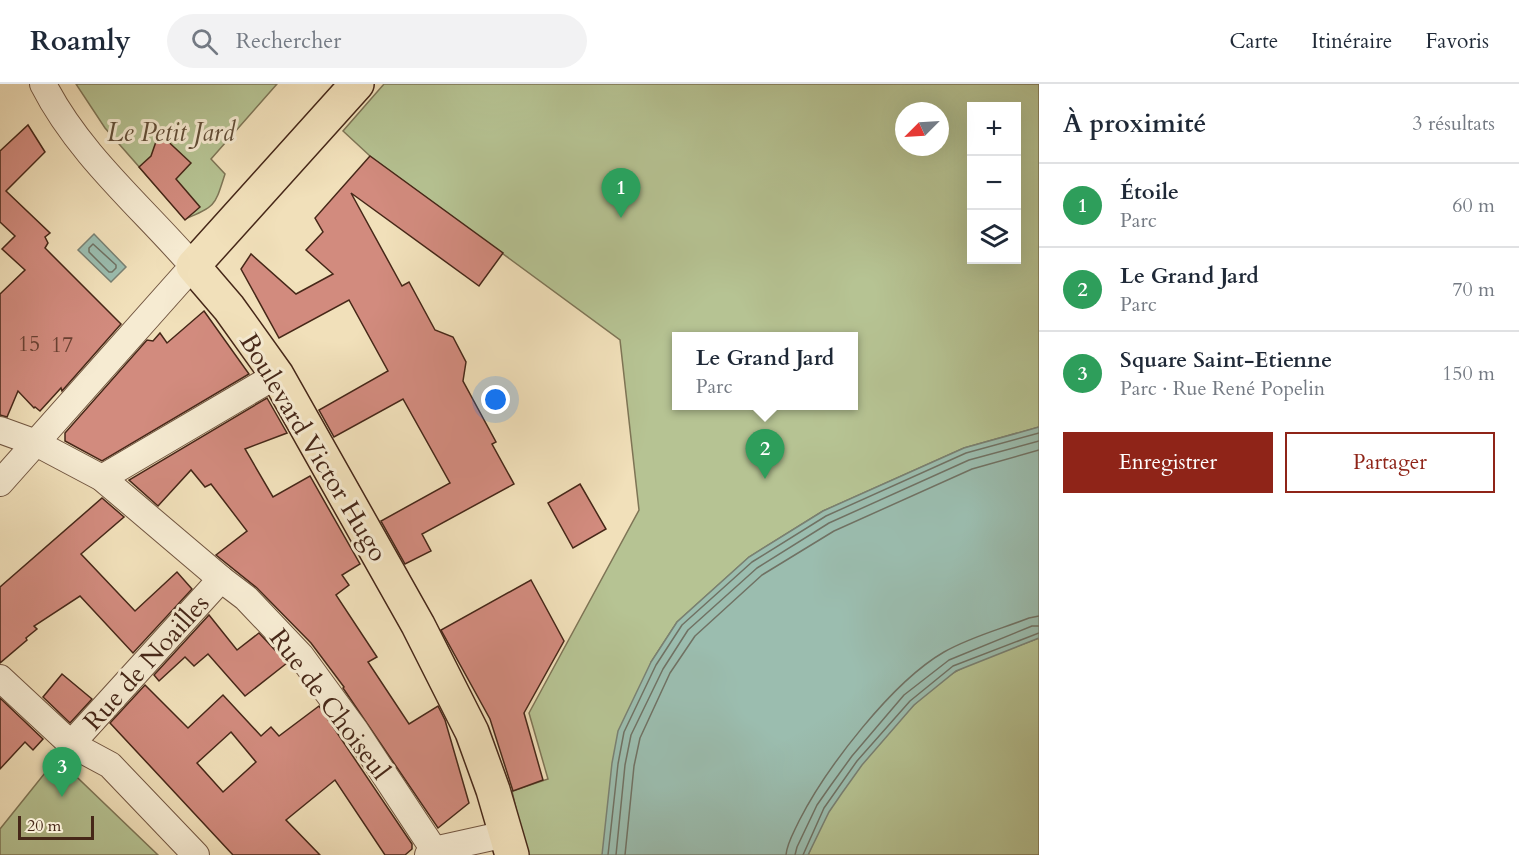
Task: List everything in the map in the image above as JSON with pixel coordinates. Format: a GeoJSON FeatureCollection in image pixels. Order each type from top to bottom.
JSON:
{"type":"FeatureCollection","features":[{"type":"Feature","properties":{"kind":"main road"},"geometry":{"type":"LineString","coordinates":[[193,266],[357,84]]}},
{"type":"Feature","properties":{"kind":"main road","name":"Boulevard Victor Hugo"},"geometry":{"type":"LineString","coordinates":[[193,266],[229,308],[277,375],[418,626],[472,732],[509,844]]}},
{"type":"Feature","properties":{"kind":"street","name":"Boulevard Victor Hugo"},"geometry":{"type":"LineString","coordinates":[[44,84],[90,155],[193,266]]}},
{"type":"Feature","properties":{"kind":"street"},"geometry":{"type":"LineString","coordinates":[[0,483],[193,266]]}},
{"type":"Feature","properties":{"kind":"street"},"geometry":{"type":"LineString","coordinates":[[102,478],[277,375]]}},
{"type":"Feature","properties":{"kind":"street","name":"Rue de Choiseul"},"geometry":{"type":"LineString","coordinates":[[0,430],[36,442],[102,478],[246,598],[301,656],[355,730],[431,852]]}},
{"type":"Feature","properties":{"kind":"street","name":"Rue de Noailles"},"geometry":{"type":"LineString","coordinates":[[71,744],[221,579]]}},
{"type":"Feature","properties":{"kind":"street"},"geometry":{"type":"LineString","coordinates":[[0,678],[71,744],[110,765],[196,855]]}},
{"type":"Feature","properties":{"kind":"street"},"geometry":{"type":"LineString","coordinates":[[431,852],[509,844]]}},
{"type":"Feature","properties":{"kind":"green space","name":"Le Petit Jard"},"geometry":{"type":"Polygon","coordinates":[[[76,84],[277,84],[211,159],[225,174],[213,204],[185,219],[105,128],[76,84]]]}},
{"type":"Feature","properties":{"kind":"green space"},"geometry":{"type":"Polygon","coordinates":[[[384,84],[1039,84],[1039,427],[964,448],[823,511],[749,557],[677,622],[651,662],[605,855],[522,855],[520,826],[512,791],[548,779],[529,713],[639,510],[620,340],[370,156],[343,131],[384,84]]]}},
{"type":"Feature","properties":{"kind":"green space"},"geometry":{"type":"Polygon","coordinates":[[[1039,638],[1039,855],[808,855],[838,796],[867,757],[920,699],[953,673],[984,658],[1039,638]]]}},
{"type":"Feature","properties":{"kind":"green space"},"geometry":{"type":"Polygon","coordinates":[[[57,758],[158,855],[0,855],[0,829],[57,758]]]}},
{"type":"Feature","properties":{"kind":"water"},"geometry":{"type":"Polygon","coordinates":[[[94,234],[126,267],[111,282],[78,250],[94,234]]]}},
{"type":"Feature","properties":{"kind":"water"},"geometry":{"type":"Polygon","coordinates":[[[1039,427],[1039,638],[956,671],[914,705],[862,765],[842,793],[829,812],[808,855],[602,855],[612,763],[618,731],[651,662],[677,622],[749,557],[823,511],[964,448],[1039,427]]]}},
{"type":"Feature","properties":{"kind":"building"},"geometry":{"type":"Polygon","coordinates":[[[28,125],[45,152],[6,191],[50,233],[45,237],[48,243],[45,248],[121,324],[62,391],[61,388],[40,411],[34,408],[18,391],[7,417],[0,415],[0,294],[25,270],[2,249],[15,236],[0,222],[0,151],[28,125]]]}},
{"type":"Feature","properties":{"kind":"building"},"geometry":{"type":"Polygon","coordinates":[[[159,133],[191,163],[176,179],[200,207],[185,220],[139,167],[151,156],[159,133]]]}},
{"type":"Feature","properties":{"kind":"building"},"geometry":{"type":"Polygon","coordinates":[[[370,156],[503,253],[479,286],[351,193],[402,286],[409,282],[435,330],[453,337],[466,362],[463,381],[496,442],[492,444],[514,484],[422,534],[431,551],[405,564],[381,521],[450,483],[403,399],[334,437],[319,410],[388,371],[349,300],[279,338],[241,269],[251,254],[296,294],[333,274],[306,250],[323,232],[315,218],[370,156]]]}},
{"type":"Feature","properties":{"kind":"building"},"geometry":{"type":"Polygon","coordinates":[[[204,311],[249,374],[102,461],[65,441],[65,433],[147,340],[153,341],[160,333],[167,343],[204,311]]]}},
{"type":"Feature","properties":{"kind":"building"},"geometry":{"type":"Polygon","coordinates":[[[267,398],[287,433],[245,449],[273,497],[310,476],[360,564],[342,575],[349,585],[336,595],[377,657],[368,662],[409,724],[438,706],[445,720],[469,803],[438,828],[344,687],[311,643],[257,588],[216,555],[247,531],[211,484],[205,487],[191,470],[158,506],[129,480],[267,398]]]}},
{"type":"Feature","properties":{"kind":"building"},"geometry":{"type":"Polygon","coordinates":[[[580,484],[606,529],[573,548],[548,503],[580,484]]]}},
{"type":"Feature","properties":{"kind":"building"},"geometry":{"type":"Polygon","coordinates":[[[102,498],[124,517],[81,554],[135,611],[177,572],[192,589],[133,653],[80,596],[34,626],[37,629],[26,638],[27,640],[0,663],[0,587],[102,498]]]}},
{"type":"Feature","properties":{"kind":"building"},"geometry":{"type":"Polygon","coordinates":[[[531,580],[564,641],[524,713],[543,780],[513,791],[490,719],[441,630],[531,580]]]}},
{"type":"Feature","properties":{"kind":"building"},"geometry":{"type":"Polygon","coordinates":[[[209,615],[237,650],[259,633],[287,663],[245,696],[208,654],[194,666],[185,657],[159,681],[154,675],[209,615]]]}},
{"type":"Feature","properties":{"kind":"building"},"geometry":{"type":"Polygon","coordinates":[[[62,674],[92,699],[70,723],[43,697],[62,674]]]}},
{"type":"Feature","properties":{"kind":"building"},"geometry":{"type":"Polygon","coordinates":[[[145,685],[188,728],[223,695],[261,736],[271,727],[279,736],[319,706],[412,844],[412,849],[405,855],[385,855],[335,780],[286,820],[320,855],[233,855],[110,723],[145,685]],[[231,732],[197,763],[223,792],[256,762],[231,732]]]}},
{"type":"Feature","properties":{"kind":"building"},"geometry":{"type":"Polygon","coordinates":[[[0,698],[43,739],[33,750],[25,742],[0,769],[0,698]]]}},
{"type":"Feature","properties":{"kind":"place","name":"Étoile"},"geometry":{"type":"Point","coordinates":[621,218]}},
{"type":"Feature","properties":{"kind":"place","name":"Le Grand Jard"},"geometry":{"type":"Point","coordinates":[765,479]}},
{"type":"Feature","properties":{"kind":"place","name":"Square Saint-Etienne"},"geometry":{"type":"Point","coordinates":[62,797]}}]}
